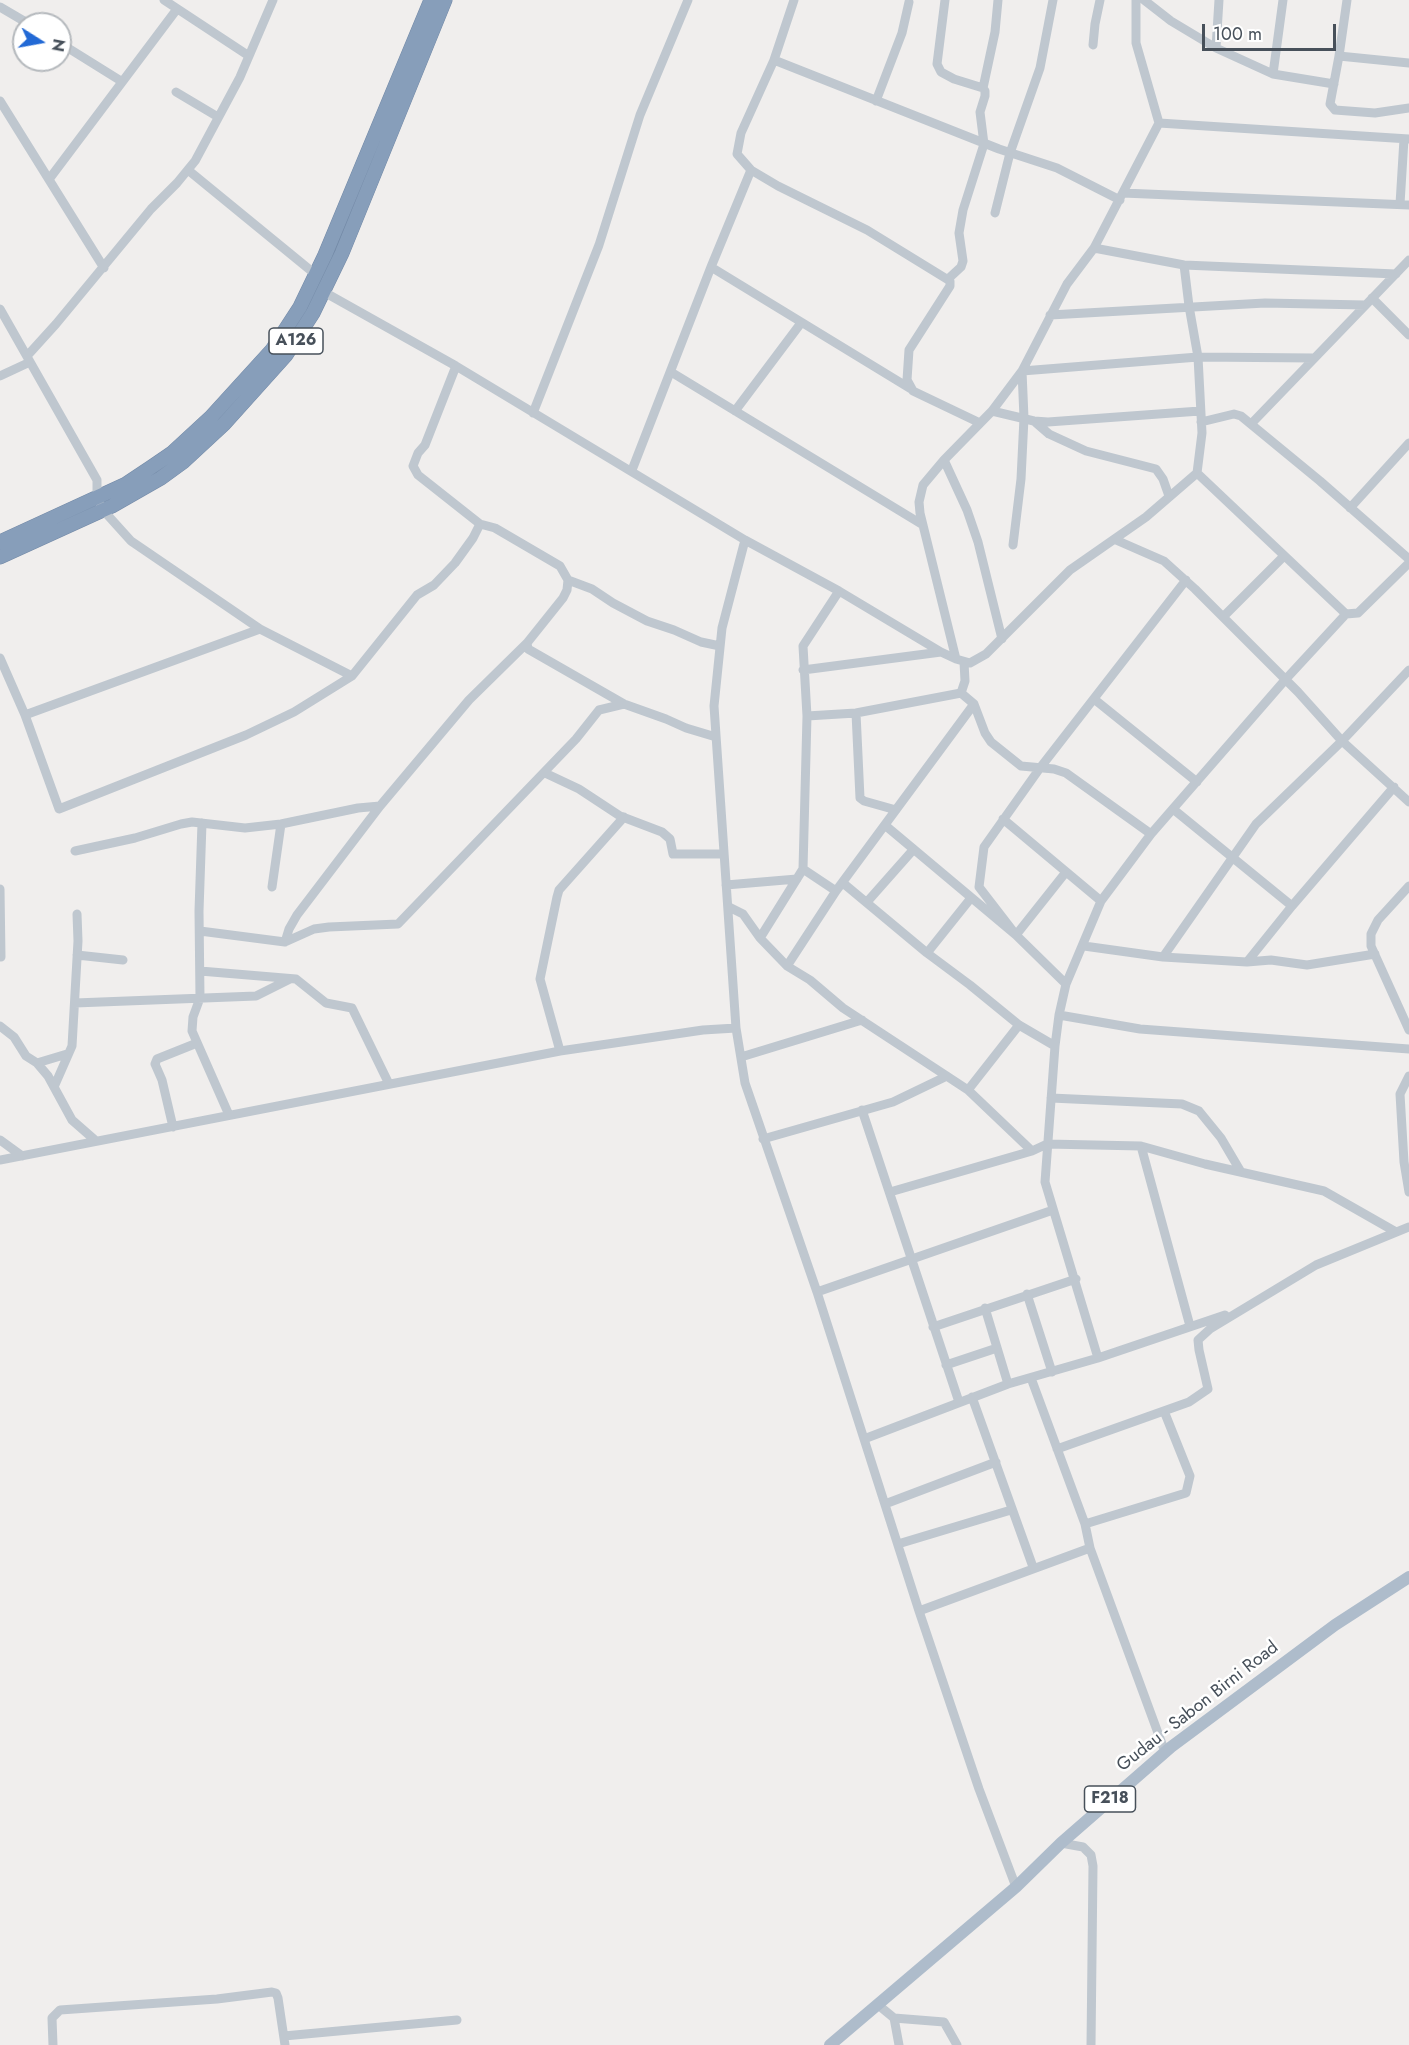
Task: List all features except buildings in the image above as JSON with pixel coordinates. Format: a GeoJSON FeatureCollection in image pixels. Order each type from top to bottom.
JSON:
{"type":"FeatureCollection","features":[{"type":"Feature","properties":{"kind":"highway","name":"A126"},"geometry":{"type":"LineString","coordinates":[[0,557],[103,510],[118,495],[172,453],[223,404],[281,337],[300,306],[338,226],[432,0]]}},
{"type":"Feature","properties":{"kind":"highway","name":"A126"},"geometry":{"type":"LineString","coordinates":[[0,542],[97,497],[118,495],[161,478],[183,462],[224,424],[286,355],[302,333],[342,253],[445,0]]}},
{"type":"Feature","properties":{"kind":"main road","name":"Gudau - Sabon Birni Road"},"geometry":{"type":"LineString","coordinates":[[830,2045],[1016,1887],[1060,1843],[1165,1752],[1335,1625],[1409,1577]]}},
{"type":"Feature","properties":{"kind":"street"},"geometry":{"type":"LineString","coordinates":[[164,0],[249,56]]}},
{"type":"Feature","properties":{"kind":"street"},"geometry":{"type":"LineString","coordinates":[[0,376],[28,359],[152,209],[195,161],[249,56],[273,0]]}},
{"type":"Feature","properties":{"kind":"street"},"geometry":{"type":"LineString","coordinates":[[533,413],[592,264],[640,115],[688,0]]}},
{"type":"Feature","properties":{"kind":"street"},"geometry":{"type":"LineString","coordinates":[[794,0],[774,60],[741,133],[737,154],[752,170],[778,186],[867,231],[948,279],[950,286],[909,350],[907,380],[913,391]]}},
{"type":"Feature","properties":{"kind":"street"},"geometry":{"type":"LineString","coordinates":[[945,0],[937,64],[941,72],[954,79],[983,87]]}},
{"type":"Feature","properties":{"kind":"street"},"geometry":{"type":"LineString","coordinates":[[948,279],[961,267],[963,261],[959,233],[963,210],[984,144],[980,112],[985,96],[983,87],[995,32],[998,0]]}},
{"type":"Feature","properties":{"kind":"street"},"geometry":{"type":"LineString","coordinates":[[995,213],[1010,153],[1038,75],[1053,0]]}},
{"type":"Feature","properties":{"kind":"street"},"geometry":{"type":"LineString","coordinates":[[1093,45],[1100,0]]}},
{"type":"Feature","properties":{"kind":"street"},"geometry":{"type":"LineString","coordinates":[[961,693],[965,681],[923,525],[919,502],[923,485],[992,411],[1022,372],[1067,284],[1094,248],[1159,123],[1136,43],[1136,0]]}},
{"type":"Feature","properties":{"kind":"street"},"geometry":{"type":"LineString","coordinates":[[1144,0],[1171,21],[1216,48],[1273,74],[1334,84]]}},
{"type":"Feature","properties":{"kind":"street"},"geometry":{"type":"LineString","coordinates":[[1216,48],[1219,0]]}},
{"type":"Feature","properties":{"kind":"street"},"geometry":{"type":"LineString","coordinates":[[1273,74],[1283,0]]}},
{"type":"Feature","properties":{"kind":"street"},"geometry":{"type":"LineString","coordinates":[[1347,0],[1330,104],[1335,110],[1375,113],[1409,108]]}},
{"type":"Feature","properties":{"kind":"street"},"geometry":{"type":"LineString","coordinates":[[876,101],[902,33],[909,2]]}},
{"type":"Feature","properties":{"kind":"street"},"geometry":{"type":"LineString","coordinates":[[50,178],[177,9]]}},
{"type":"Feature","properties":{"kind":"street"},"geometry":{"type":"LineString","coordinates":[[72,50],[121,81]]}},
{"type":"Feature","properties":{"kind":"street"},"geometry":{"type":"LineString","coordinates":[[1339,56],[1409,63]]}},
{"type":"Feature","properties":{"kind":"street"},"geometry":{"type":"LineString","coordinates":[[774,60],[984,144],[1057,168],[1121,197],[1404,205],[1407,139],[1159,123]]}},
{"type":"Feature","properties":{"kind":"street"},"geometry":{"type":"LineString","coordinates":[[176,92],[218,117]]}},
{"type":"Feature","properties":{"kind":"street"},"geometry":{"type":"LineString","coordinates":[[0,101],[104,268]]}},
{"type":"Feature","properties":{"kind":"street"},"geometry":{"type":"LineString","coordinates":[[188,170],[315,274]]}},
{"type":"Feature","properties":{"kind":"street"},"geometry":{"type":"LineString","coordinates":[[633,470],[711,267],[752,170]]}},
{"type":"Feature","properties":{"kind":"street"},"geometry":{"type":"LineString","coordinates":[[1094,248],[1185,265],[1396,274]]}},
{"type":"Feature","properties":{"kind":"street"},"geometry":{"type":"LineString","coordinates":[[1251,424],[1409,260]]}},
{"type":"Feature","properties":{"kind":"street"},"geometry":{"type":"LineString","coordinates":[[324,292],[633,470],[746,540],[941,651],[970,663],[986,654],[1070,570],[1146,518],[1197,473],[1201,422],[1198,357],[1188,306],[1185,265]]}},
{"type":"Feature","properties":{"kind":"street"},"geometry":{"type":"LineString","coordinates":[[711,267],[913,391],[980,423]]}},
{"type":"Feature","properties":{"kind":"street"},"geometry":{"type":"LineString","coordinates":[[1050,315],[1188,306],[1369,302],[1409,335]]}},
{"type":"Feature","properties":{"kind":"street"},"geometry":{"type":"LineString","coordinates":[[0,309],[97,480],[118,495]]}},
{"type":"Feature","properties":{"kind":"street"},"geometry":{"type":"LineString","coordinates":[[735,411],[801,322]]}},
{"type":"Feature","properties":{"kind":"street"},"geometry":{"type":"LineString","coordinates":[[1022,372],[1198,357],[1314,358]]}},
{"type":"Feature","properties":{"kind":"street"},"geometry":{"type":"LineString","coordinates":[[285,942],[289,929],[380,806],[469,700],[527,643],[567,590],[568,580],[560,566],[495,528],[480,524],[418,475],[413,466],[418,453],[425,445],[456,366]]}},
{"type":"Feature","properties":{"kind":"street"},"geometry":{"type":"LineString","coordinates":[[671,372],[923,525]]}},
{"type":"Feature","properties":{"kind":"street"},"geometry":{"type":"LineString","coordinates":[[1013,545],[1021,479],[1024,418],[1022,372]]}},
{"type":"Feature","properties":{"kind":"street"},"geometry":{"type":"LineString","coordinates":[[992,411],[1048,422],[1200,411]]}},
{"type":"Feature","properties":{"kind":"street"},"geometry":{"type":"LineString","coordinates":[[1098,1358],[1045,1182],[1055,1046],[1066,984],[1084,946],[1101,901],[1152,834],[1285,680],[1346,614],[1358,613],[1408,565],[1350,508],[1241,416],[1234,414],[1201,422]]}},
{"type":"Feature","properties":{"kind":"street"},"geometry":{"type":"LineString","coordinates":[[1034,421],[1048,434],[1086,451],[1155,469],[1163,479],[1169,496]]}},
{"type":"Feature","properties":{"kind":"street"},"geometry":{"type":"LineString","coordinates":[[1350,508],[1409,443]]}},
{"type":"Feature","properties":{"kind":"street"},"geometry":{"type":"LineString","coordinates":[[944,460],[967,510],[978,542],[1002,639]]}},
{"type":"Feature","properties":{"kind":"street"},"geometry":{"type":"LineString","coordinates":[[1197,473],[1346,614]]}},
{"type":"Feature","properties":{"kind":"street"},"geometry":{"type":"LineString","coordinates":[[97,480],[97,497],[103,510],[131,541],[260,628],[352,676]]}},
{"type":"Feature","properties":{"kind":"street"},"geometry":{"type":"LineString","coordinates":[[0,657],[25,715],[59,809],[246,735],[294,712],[352,676],[417,595],[434,585],[454,563],[473,538],[480,524]]}},
{"type":"Feature","properties":{"kind":"street"},"geometry":{"type":"LineString","coordinates":[[746,540],[722,628],[714,706],[736,1028],[745,1083],[817,1292],[919,1611],[979,1789],[1016,1887]]}},
{"type":"Feature","properties":{"kind":"street"},"geometry":{"type":"LineString","coordinates":[[1116,540],[1164,561],[1186,580],[1342,741],[1409,802]]}},
{"type":"Feature","properties":{"kind":"street"},"geometry":{"type":"LineString","coordinates":[[1223,617],[1284,556]]}},
{"type":"Feature","properties":{"kind":"street"},"geometry":{"type":"LineString","coordinates":[[568,580],[591,589],[647,621],[701,642],[720,646]]}},
{"type":"Feature","properties":{"kind":"street"},"geometry":{"type":"LineString","coordinates":[[1016,935],[979,887],[984,847],[1040,768],[1186,580]]}},
{"type":"Feature","properties":{"kind":"street"},"geometry":{"type":"LineString","coordinates":[[760,938],[802,869],[807,716],[803,646],[839,591]]}},
{"type":"Feature","properties":{"kind":"street"},"geometry":{"type":"LineString","coordinates":[[25,715],[260,628]]}},
{"type":"Feature","properties":{"kind":"street"},"geometry":{"type":"LineString","coordinates":[[527,643],[528,649],[624,704],[716,737]]}},
{"type":"Feature","properties":{"kind":"street"},"geometry":{"type":"LineString","coordinates":[[803,670],[941,651]]}},
{"type":"Feature","properties":{"kind":"street"},"geometry":{"type":"LineString","coordinates":[[1163,957],[1256,824],[1342,741],[1409,670]]}},
{"type":"Feature","properties":{"kind":"street"},"geometry":{"type":"LineString","coordinates":[[1398,684],[1409,681]]}},
{"type":"Feature","properties":{"kind":"street"},"geometry":{"type":"LineString","coordinates":[[961,693],[974,704],[985,733],[991,742],[1021,766],[1054,769],[1066,773],[1152,834]]}},
{"type":"Feature","properties":{"kind":"street"},"geometry":{"type":"LineString","coordinates":[[807,716],[856,713],[961,693]]}},
{"type":"Feature","properties":{"kind":"street"},"geometry":{"type":"LineString","coordinates":[[1094,699],[1197,782]]}},
{"type":"Feature","properties":{"kind":"street"},"geometry":{"type":"LineString","coordinates":[[200,931],[285,942],[314,929],[398,924],[545,773],[599,710],[624,704]]}},
{"type":"Feature","properties":{"kind":"street"},"geometry":{"type":"LineString","coordinates":[[787,966],[836,891],[974,704]]}},
{"type":"Feature","properties":{"kind":"street"},"geometry":{"type":"LineString","coordinates":[[856,713],[860,798],[896,810]]}},
{"type":"Feature","properties":{"kind":"street"},"geometry":{"type":"LineString","coordinates":[[545,773],[579,789],[624,817],[662,832],[670,839],[673,854],[724,854]]}},
{"type":"Feature","properties":{"kind":"street"},"geometry":{"type":"LineString","coordinates":[[1247,962],[1394,787]]}},
{"type":"Feature","properties":{"kind":"street"},"geometry":{"type":"LineString","coordinates":[[75,851],[135,838],[181,824],[202,823],[245,828],[281,824],[358,808],[380,806]]}},
{"type":"Feature","properties":{"kind":"street"},"geometry":{"type":"LineString","coordinates":[[1173,809],[1292,906]]}},
{"type":"Feature","properties":{"kind":"street"},"geometry":{"type":"LineString","coordinates":[[560,1051],[540,979],[557,897],[559,890],[624,817]]}},
{"type":"Feature","properties":{"kind":"street"},"geometry":{"type":"LineString","coordinates":[[1003,819],[1101,901]]}},
{"type":"Feature","properties":{"kind":"street"},"geometry":{"type":"LineString","coordinates":[[202,823],[200,998],[192,1026],[197,1043],[229,1115]]}},
{"type":"Feature","properties":{"kind":"street"},"geometry":{"type":"LineString","coordinates":[[272,887],[281,824]]}},
{"type":"Feature","properties":{"kind":"street"},"geometry":{"type":"LineString","coordinates":[[886,826],[1016,935],[1066,984]]}},
{"type":"Feature","properties":{"kind":"street"},"geometry":{"type":"LineString","coordinates":[[867,902],[913,850]]}},
{"type":"Feature","properties":{"kind":"street"},"geometry":{"type":"LineString","coordinates":[[802,869],[836,891]]}},
{"type":"Feature","properties":{"kind":"street"},"geometry":{"type":"LineString","coordinates":[[1016,935],[1066,872]]}},
{"type":"Feature","properties":{"kind":"street"},"geometry":{"type":"LineString","coordinates":[[726,885],[796,879]]}},
{"type":"Feature","properties":{"kind":"street"},"geometry":{"type":"LineString","coordinates":[[843,883],[1018,1025],[1055,1046]]}},
{"type":"Feature","properties":{"kind":"street"},"geometry":{"type":"LineString","coordinates":[[1409,886],[1378,920],[1371,934],[1371,946],[1409,1030]]}},
{"type":"Feature","properties":{"kind":"street"},"geometry":{"type":"LineString","coordinates":[[0,889],[1,957]]}},
{"type":"Feature","properties":{"kind":"street"},"geometry":{"type":"LineString","coordinates":[[927,953],[971,898]]}},
{"type":"Feature","properties":{"kind":"street"},"geometry":{"type":"LineString","coordinates":[[729,908],[743,914],[760,938],[787,966],[810,980],[843,1008],[968,1090],[1032,1151]]}},
{"type":"Feature","properties":{"kind":"street"},"geometry":{"type":"LineString","coordinates":[[54,1087],[72,1046],[77,955],[76,914]]}},
{"type":"Feature","properties":{"kind":"street"},"geometry":{"type":"LineString","coordinates":[[289,929],[299,935]]}},
{"type":"Feature","properties":{"kind":"street"},"geometry":{"type":"LineString","coordinates":[[1084,946],[1163,957],[1247,962],[1271,960],[1307,965],[1375,954]]}},
{"type":"Feature","properties":{"kind":"street"},"geometry":{"type":"LineString","coordinates":[[77,955],[123,960]]}},
{"type":"Feature","properties":{"kind":"street"},"geometry":{"type":"LineString","coordinates":[[200,971],[296,979],[326,1003],[352,1008],[389,1084]]}},
{"type":"Feature","properties":{"kind":"street"},"geometry":{"type":"LineString","coordinates":[[75,1003],[256,996],[290,979]]}},
{"type":"Feature","properties":{"kind":"street"},"geometry":{"type":"LineString","coordinates":[[1059,1015],[1140,1029],[1409,1049]]}},
{"type":"Feature","properties":{"kind":"street"},"geometry":{"type":"LineString","coordinates":[[741,1057],[862,1020]]}},
{"type":"Feature","properties":{"kind":"street"},"geometry":{"type":"LineString","coordinates":[[968,1090],[1018,1025]]}},
{"type":"Feature","properties":{"kind":"street"},"geometry":{"type":"LineString","coordinates":[[0,1026],[14,1037],[26,1056],[37,1063],[54,1087],[72,1120],[96,1141]]}},
{"type":"Feature","properties":{"kind":"street"},"geometry":{"type":"LineString","coordinates":[[0,1161],[560,1051],[703,1030],[736,1028]]}},
{"type":"Feature","properties":{"kind":"street"},"geometry":{"type":"LineString","coordinates":[[173,1127],[162,1080],[154,1064],[157,1059],[197,1043]]}},
{"type":"Feature","properties":{"kind":"street"},"geometry":{"type":"LineString","coordinates":[[37,1063],[67,1054]]}},
{"type":"Feature","properties":{"kind":"street"},"geometry":{"type":"LineString","coordinates":[[1409,1076],[1400,1094],[1404,1162],[1409,1192]]}},
{"type":"Feature","properties":{"kind":"street"},"geometry":{"type":"LineString","coordinates":[[763,1139],[893,1102],[947,1077]]}},
{"type":"Feature","properties":{"kind":"street"},"geometry":{"type":"LineString","coordinates":[[1051,1098],[1182,1104],[1199,1111],[1221,1138],[1241,1172]]}},
{"type":"Feature","properties":{"kind":"street"},"geometry":{"type":"LineString","coordinates":[[862,1110],[959,1402]]}},
{"type":"Feature","properties":{"kind":"street"},"geometry":{"type":"LineString","coordinates":[[0,1140],[22,1156]]}},
{"type":"Feature","properties":{"kind":"street"},"geometry":{"type":"LineString","coordinates":[[890,1192],[1032,1151],[1047,1143],[1142,1146],[1205,1164],[1324,1191],[1396,1232]]}},
{"type":"Feature","properties":{"kind":"street"},"geometry":{"type":"LineString","coordinates":[[1142,1146],[1190,1326]]}},
{"type":"Feature","properties":{"kind":"street"},"geometry":{"type":"LineString","coordinates":[[817,1292],[1053,1210]]}},
{"type":"Feature","properties":{"kind":"street"},"geometry":{"type":"LineString","coordinates":[[1057,1449],[1189,1402],[1208,1389],[1198,1340],[1210,1329],[1316,1265],[1409,1227]]}},
{"type":"Feature","properties":{"kind":"street"},"geometry":{"type":"LineString","coordinates":[[933,1327],[1076,1279]]}},
{"type":"Feature","properties":{"kind":"street"},"geometry":{"type":"LineString","coordinates":[[1027,1294],[1052,1372]]}},
{"type":"Feature","properties":{"kind":"street"},"geometry":{"type":"LineString","coordinates":[[985,1308],[1008,1384]]}},
{"type":"Feature","properties":{"kind":"street"},"geometry":{"type":"LineString","coordinates":[[864,1438],[1008,1384],[1098,1358],[1236,1312]]}},
{"type":"Feature","properties":{"kind":"street"},"geometry":{"type":"LineString","coordinates":[[946,1365],[997,1348]]}},
{"type":"Feature","properties":{"kind":"street"},"geometry":{"type":"LineString","coordinates":[[1031,1378],[1165,1752]]}},
{"type":"Feature","properties":{"kind":"street"},"geometry":{"type":"LineString","coordinates":[[972,1397],[1033,1567]]}},
{"type":"Feature","properties":{"kind":"street"},"geometry":{"type":"LineString","coordinates":[[1085,1524],[1186,1493],[1190,1476],[1164,1411]]}},
{"type":"Feature","properties":{"kind":"street"},"geometry":{"type":"LineString","coordinates":[[885,1504],[996,1462]]}},
{"type":"Feature","properties":{"kind":"street"},"geometry":{"type":"LineString","coordinates":[[898,1544],[1011,1510]]}},
{"type":"Feature","properties":{"kind":"street"},"geometry":{"type":"LineString","coordinates":[[919,1611],[1033,1567],[1090,1548]]}},
{"type":"Feature","properties":{"kind":"street"},"geometry":{"type":"LineString","coordinates":[[1060,1843],[1083,1847],[1091,1855],[1093,1866],[1091,2045]]}},
{"type":"Feature","properties":{"kind":"street"},"geometry":{"type":"LineString","coordinates":[[53,2045],[52,2018],[60,2010],[217,1999],[272,1992],[276,1993],[278,1998],[285,2041],[457,2020]]}},
{"type":"Feature","properties":{"kind":"street"},"geometry":{"type":"LineString","coordinates":[[877,2004],[894,2018],[944,2022],[957,2045]]}},
{"type":"Feature","properties":{"kind":"street"},"geometry":{"type":"LineString","coordinates":[[894,2018],[899,2045]]}}]}
